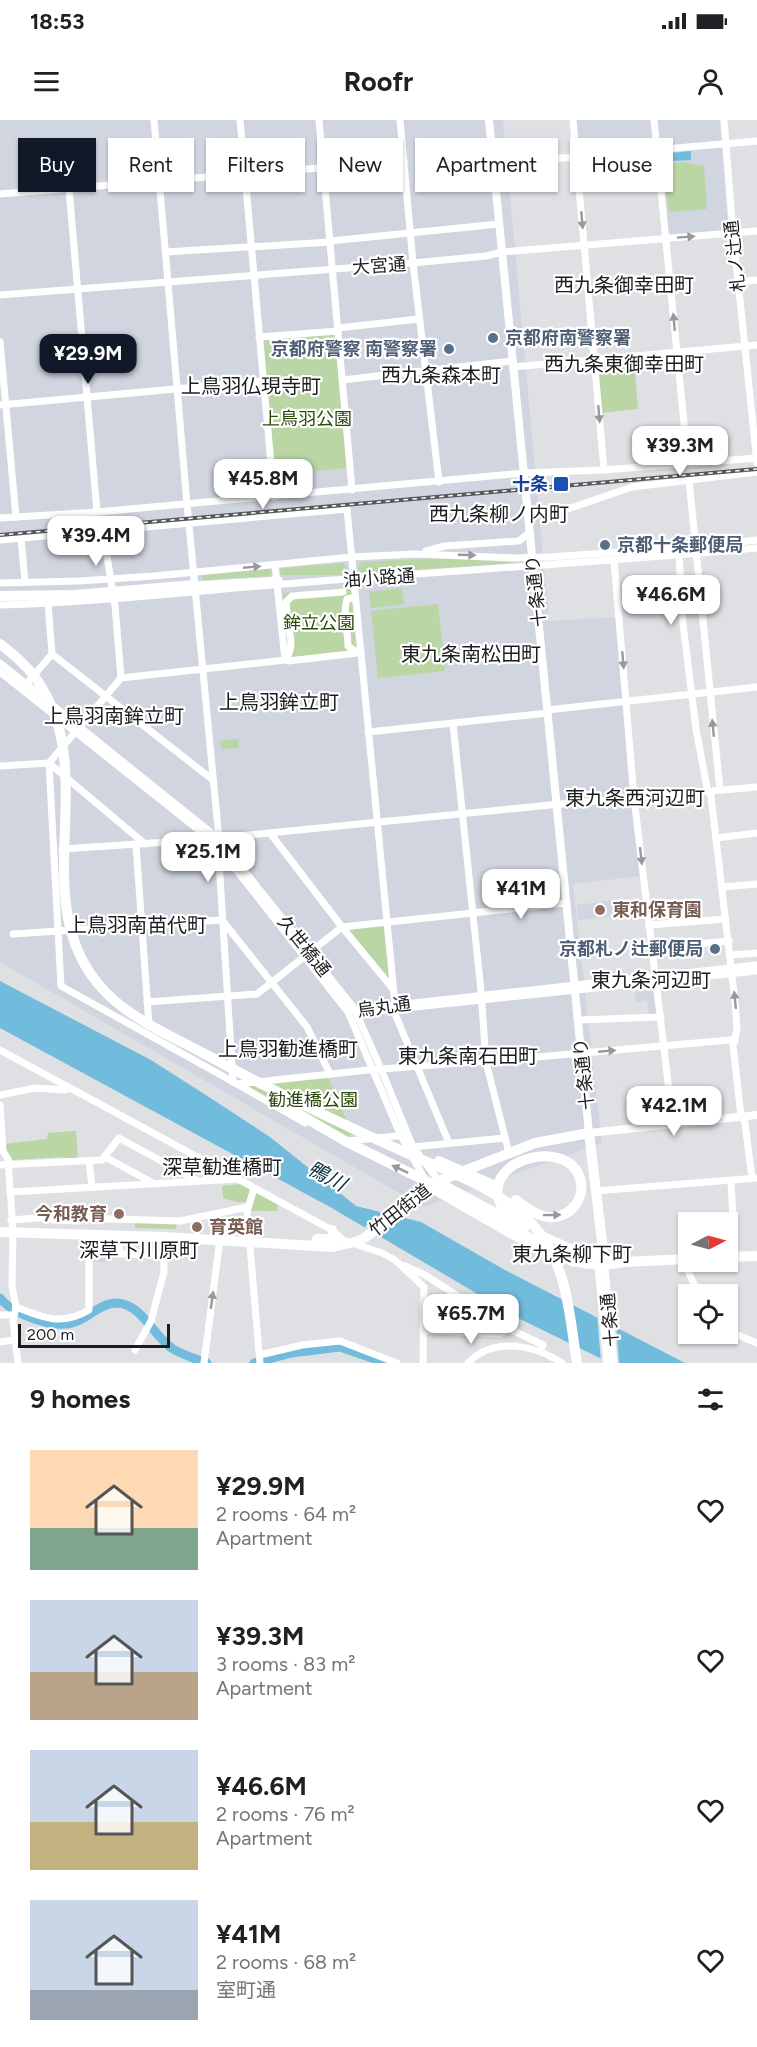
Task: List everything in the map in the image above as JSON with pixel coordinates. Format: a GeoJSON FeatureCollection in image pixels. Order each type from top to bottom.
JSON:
{"type":"FeatureCollection","features":[{"type":"Feature","properties":{"kind":"highway"},"geometry":{"type":"LineString","coordinates":[[0,596],[74,595],[195,588]]}},
{"type":"Feature","properties":{"kind":"highway"},"geometry":{"type":"LineString","coordinates":[[0,644],[16,656],[35,676],[49,699],[58,724],[65,765],[63,859],[64,897],[69,927],[88,969],[106,993],[128,1010],[194,1051],[257,1086],[503,1204],[540,1241],[554,1269],[563,1300],[575,1363]]}},
{"type":"Feature","properties":{"kind":"highway"},"geometry":{"type":"LineString","coordinates":[[164,1032],[250,1078],[481,1187],[506,1201],[526,1217],[546,1243],[560,1271],[568,1303],[575,1363]]}},
{"type":"Feature","properties":{"kind":"highway"},"geometry":{"type":"LineString","coordinates":[[257,1086],[347,1142],[442,1189],[573,1262]]}},
{"type":"Feature","properties":{"kind":"highway"},"geometry":{"type":"LineString","coordinates":[[357,1130],[464,1170],[498,1188],[529,1209],[544,1216],[562,1215],[576,1205],[581,1189],[578,1174],[567,1162],[549,1157],[527,1159],[505,1172],[498,1186],[500,1202],[507,1212],[525,1227]]}},
{"type":"Feature","properties":{"kind":"highway","name":"竹田街道"},"geometry":{"type":"LineString","coordinates":[[0,1232],[163,1236],[333,1247],[356,1242],[439,1181],[535,1143],[589,1133]]}},
{"type":"Feature","properties":{"kind":"highway","name":"十条通"},"geometry":{"type":"LineString","coordinates":[[589,1133],[601,1261]]}},
{"type":"Feature","properties":{"kind":"highway"},"geometry":{"type":"LineString","coordinates":[[282,1243],[298,1238],[332,1240],[334,1237],[332,1230]]}},
{"type":"Feature","properties":{"kind":"highway"},"geometry":{"type":"LineString","coordinates":[[738,1257],[757,1256]]}},
{"type":"Feature","properties":{"kind":"highway"},"geometry":{"type":"LineString","coordinates":[[601,1261],[678,1259]]}},
{"type":"Feature","properties":{"kind":"main road","name":"十条通り"},"geometry":{"type":"LineString","coordinates":[[489,120],[491,138]]}},
{"type":"Feature","properties":{"kind":"main road","name":"十条通り"},"geometry":{"type":"LineString","coordinates":[[496,192],[589,1133]]}},
{"type":"Feature","properties":{"kind":"main road","name":"竹田街道"},"geometry":{"type":"LineString","coordinates":[[589,1133],[757,1115]]}},
{"type":"Feature","properties":{"kind":"street"},"geometry":{"type":"LineString","coordinates":[[154,120],[155,138]]}},
{"type":"Feature","properties":{"kind":"street"},"geometry":{"type":"LineString","coordinates":[[240,120],[242,138]]}},
{"type":"Feature","properties":{"kind":"street"},"geometry":{"type":"LineString","coordinates":[[319,120],[320,138]]}},
{"type":"Feature","properties":{"kind":"street"},"geometry":{"type":"LineString","coordinates":[[400,120],[412,263],[439,482]]}},
{"type":"Feature","properties":{"kind":"street"},"geometry":{"type":"LineString","coordinates":[[573,120],[574,138]]}},
{"type":"Feature","properties":{"kind":"street"},"geometry":{"type":"LineString","coordinates":[[654,120],[656,138]]}},
{"type":"Feature","properties":{"kind":"street","name":"札ノ辻通"},"geometry":{"type":"LineString","coordinates":[[724,120],[747,372],[753,394],[757,460]]}},
{"type":"Feature","properties":{"kind":"street"},"geometry":{"type":"LineString","coordinates":[[673,149],[757,141]]}},
{"type":"Feature","properties":{"kind":"street"},"geometry":{"type":"LineString","coordinates":[[0,194],[28,192]]}},
{"type":"Feature","properties":{"kind":"street"},"geometry":{"type":"LineString","coordinates":[[69,192],[97,512]]}},
{"type":"Feature","properties":{"kind":"street"},"geometry":{"type":"LineString","coordinates":[[160,192],[213,780],[235,1083]]}},
{"type":"Feature","properties":{"kind":"street"},"geometry":{"type":"LineString","coordinates":[[247,192],[274,497]]}},
{"type":"Feature","properties":{"kind":"street"},"geometry":{"type":"LineString","coordinates":[[325,192],[352,490]]}},
{"type":"Feature","properties":{"kind":"street"},"geometry":{"type":"LineString","coordinates":[[579,192],[604,470]]}},
{"type":"Feature","properties":{"kind":"street"},"geometry":{"type":"LineString","coordinates":[[661,192],[688,464]]}},
{"type":"Feature","properties":{"kind":"street"},"geometry":{"type":"LineString","coordinates":[[166,252],[252,248],[499,224]]}},
{"type":"Feature","properties":{"kind":"street","name":"大宮通"},"geometry":{"type":"LineString","coordinates":[[0,295],[412,263],[486,256],[502,252],[757,231]]}},
{"type":"Feature","properties":{"kind":"street"},"geometry":{"type":"LineString","coordinates":[[738,282],[757,280]]}},
{"type":"Feature","properties":{"kind":"street"},"geometry":{"type":"LineString","coordinates":[[259,337],[420,320]]}},
{"type":"Feature","properties":{"kind":"street"},"geometry":{"type":"LineString","coordinates":[[0,342],[3,405],[16,517]]}},
{"type":"Feature","properties":{"kind":"street"},"geometry":{"type":"LineString","coordinates":[[342,380],[426,370],[594,360],[757,345]]}},
{"type":"Feature","properties":{"kind":"street"},"geometry":{"type":"LineString","coordinates":[[747,372],[757,371]]}},
{"type":"Feature","properties":{"kind":"street"},"geometry":{"type":"LineString","coordinates":[[3,405],[263,381]]}},
{"type":"Feature","properties":{"kind":"street"},"geometry":{"type":"LineString","coordinates":[[0,518],[97,512],[524,474],[757,460]]}},
{"type":"Feature","properties":{"kind":"street"},"geometry":{"type":"LineString","coordinates":[[528,515],[559,512],[632,487],[757,472]]}},
{"type":"Feature","properties":{"kind":"street"},"geometry":{"type":"LineString","coordinates":[[689,480],[720,790]]}},
{"type":"Feature","properties":{"kind":"street"},"geometry":{"type":"LineString","coordinates":[[0,540],[346,509],[355,580],[394,1006],[449,1143]]}},
{"type":"Feature","properties":{"kind":"street"},"geometry":{"type":"LineString","coordinates":[[103,531],[112,599],[115,606],[121,678],[49,763],[61,986],[336,1141],[352,1142],[404,1136]]}},
{"type":"Feature","properties":{"kind":"street"},"geometry":{"type":"LineString","coordinates":[[414,554],[445,546],[519,541],[530,532]]}},
{"type":"Feature","properties":{"kind":"street"},"geometry":{"type":"LineString","coordinates":[[21,538],[33,604]]}},
{"type":"Feature","properties":{"kind":"street","name":"油小路通"},"geometry":{"type":"LineString","coordinates":[[0,583],[110,579],[352,557],[414,554],[533,562],[614,560],[679,554],[757,540]]}},
{"type":"Feature","properties":{"kind":"street","name":"油小路通"},"geometry":{"type":"LineString","coordinates":[[195,588],[278,586],[533,562],[696,550],[757,548]]}},
{"type":"Feature","properties":{"kind":"street"},"geometry":{"type":"LineString","coordinates":[[595,1191],[754,1178],[742,1116],[733,1045],[737,1021],[731,955],[711,796],[701,761],[692,695],[683,624],[679,554]]}},
{"type":"Feature","properties":{"kind":"street"},"geometry":{"type":"LineString","coordinates":[[614,560],[634,798],[673,1124]]}},
{"type":"Feature","properties":{"kind":"street"},"geometry":{"type":"LineString","coordinates":[[121,678],[285,660],[276,565]]}},
{"type":"Feature","properties":{"kind":"street"},"geometry":{"type":"LineString","coordinates":[[278,586],[288,618],[291,651],[287,657],[288,661],[358,653],[348,646],[345,630],[347,594],[292,596],[286,602],[288,618]]}},
{"type":"Feature","properties":{"kind":"street"},"geometry":{"type":"LineString","coordinates":[[0,605],[112,599],[195,588]]}},
{"type":"Feature","properties":{"kind":"street"},"geometry":{"type":"LineString","coordinates":[[24,687],[52,654],[48,603]]}},
{"type":"Feature","properties":{"kind":"street"},"geometry":{"type":"LineString","coordinates":[[52,654],[213,780]]}},
{"type":"Feature","properties":{"kind":"street","name":"久世橋通"},"geometry":{"type":"LineString","coordinates":[[0,663],[24,687],[217,841],[352,1011],[404,1136],[429,1188]]}},
{"type":"Feature","properties":{"kind":"street","name":"久世橋通"},"geometry":{"type":"LineString","coordinates":[[0,672],[24,687]]}},
{"type":"Feature","properties":{"kind":"street"},"geometry":{"type":"LineString","coordinates":[[368,732],[453,724],[757,687]]}},
{"type":"Feature","properties":{"kind":"street"},"geometry":{"type":"LineString","coordinates":[[453,724],[482,998],[486,1062],[509,1153]]}},
{"type":"Feature","properties":{"kind":"street"},"geometry":{"type":"LineString","coordinates":[[0,766],[49,763]]}},
{"type":"Feature","properties":{"kind":"street"},"geometry":{"type":"LineString","coordinates":[[49,763],[53,769],[145,844]]}},
{"type":"Feature","properties":{"kind":"street"},"geometry":{"type":"LineString","coordinates":[[54,850],[197,840],[217,841],[377,821],[757,786]]}},
{"type":"Feature","properties":{"kind":"street"},"geometry":{"type":"LineString","coordinates":[[270,833],[393,989]]}},
{"type":"Feature","properties":{"kind":"street"},"geometry":{"type":"LineString","coordinates":[[716,838],[757,833]]}},
{"type":"Feature","properties":{"kind":"street"},"geometry":{"type":"LineString","coordinates":[[136,844],[150,1037]]}},
{"type":"Feature","properties":{"kind":"street"},"geometry":{"type":"LineString","coordinates":[[722,887],[757,884]]}},
{"type":"Feature","properties":{"kind":"street"},"geometry":{"type":"LineString","coordinates":[[147,1002],[257,994],[342,927],[567,903]]}},
{"type":"Feature","properties":{"kind":"street"},"geometry":{"type":"LineString","coordinates":[[649,925],[726,919]]}},
{"type":"Feature","properties":{"kind":"street"},"geometry":{"type":"LineString","coordinates":[[13,934],[222,920]]}},
{"type":"Feature","properties":{"kind":"street"},"geometry":{"type":"LineString","coordinates":[[222,920],[307,1027],[330,1074]]}},
{"type":"Feature","properties":{"kind":"street"},"geometry":{"type":"LineString","coordinates":[[652,948],[729,941]]}},
{"type":"Feature","properties":{"kind":"street"},"geometry":{"type":"LineString","coordinates":[[731,955],[757,953]]}},
{"type":"Feature","properties":{"kind":"street","name":"烏丸通"},"geometry":{"type":"LineString","coordinates":[[732,971],[757,965]]}},
{"type":"Feature","properties":{"kind":"street","name":"烏丸通"},"geometry":{"type":"LineString","coordinates":[[352,1011],[732,971],[757,971]]}},
{"type":"Feature","properties":{"kind":"street"},"geometry":{"type":"LineString","coordinates":[[578,1020],[661,1017]]}},
{"type":"Feature","properties":{"kind":"street"},"geometry":{"type":"LineString","coordinates":[[235,1083],[377,1069],[735,1041]]}},
{"type":"Feature","properties":{"kind":"street"},"geometry":{"type":"LineString","coordinates":[[0,1050],[332,1230],[341,1238],[356,1242],[425,1275],[508,1328],[543,1345],[540,1351]]}},
{"type":"Feature","properties":{"kind":"street"},"geometry":{"type":"LineString","coordinates":[[0,1095],[34,1088],[65,1090],[69,1088]]}},
{"type":"Feature","properties":{"kind":"street"},"geometry":{"type":"LineString","coordinates":[[0,1105],[2,1153],[8,1156],[13,1232],[12,1286],[18,1363]]}},
{"type":"Feature","properties":{"kind":"street","name":"久世橋通"},"geometry":{"type":"LineString","coordinates":[[404,1136],[439,1181]]}},
{"type":"Feature","properties":{"kind":"street"},"geometry":{"type":"LineString","coordinates":[[0,1165],[102,1160],[119,1138],[198,1181]]}},
{"type":"Feature","properties":{"kind":"street"},"geometry":{"type":"LineString","coordinates":[[413,1147],[505,1138]]}},
{"type":"Feature","properties":{"kind":"street"},"geometry":{"type":"LineString","coordinates":[[105,1157],[153,1184]]}},
{"type":"Feature","properties":{"kind":"street"},"geometry":{"type":"LineString","coordinates":[[89,1161],[92,1187]]}},
{"type":"Feature","properties":{"kind":"street"},"geometry":{"type":"LineString","coordinates":[[10,1192],[239,1179]]}},
{"type":"Feature","properties":{"kind":"street"},"geometry":{"type":"LineString","coordinates":[[731,1180],[731,1212]]}},
{"type":"Feature","properties":{"kind":"street"},"geometry":{"type":"LineString","coordinates":[[439,1181],[525,1227],[601,1261]]}},
{"type":"Feature","properties":{"kind":"street"},"geometry":{"type":"LineString","coordinates":[[254,1188],[248,1207],[249,1241],[260,1358],[302,1345],[340,1341],[398,1363]]}},
{"type":"Feature","properties":{"kind":"street"},"geometry":{"type":"LineString","coordinates":[[429,1188],[541,1251],[585,1265],[601,1261]]}},
{"type":"Feature","properties":{"kind":"street"},"geometry":{"type":"LineString","coordinates":[[11,1220],[50,1217],[53,1220],[77,1221],[79,1218],[180,1221],[248,1207]]}},
{"type":"Feature","properties":{"kind":"street"},"geometry":{"type":"LineString","coordinates":[[27,1233],[28,1218]]}},
{"type":"Feature","properties":{"kind":"street"},"geometry":{"type":"LineString","coordinates":[[104,1235],[105,1219]]}},
{"type":"Feature","properties":{"kind":"street"},"geometry":{"type":"LineString","coordinates":[[179,1238],[180,1221]]}},
{"type":"Feature","properties":{"kind":"street"},"geometry":{"type":"LineString","coordinates":[[0,1315],[15,1311],[66,1320],[75,1318],[88,1310],[89,1234]]}},
{"type":"Feature","properties":{"kind":"street"},"geometry":{"type":"LineString","coordinates":[[119,1235],[120,1254],[163,1255]]}},
{"type":"Feature","properties":{"kind":"street"},"geometry":{"type":"LineString","coordinates":[[135,1350],[149,1324],[164,1272],[163,1236]]}},
{"type":"Feature","properties":{"kind":"street"},"geometry":{"type":"LineString","coordinates":[[204,1361],[220,1239]]}},
{"type":"Feature","properties":{"kind":"street"},"geometry":{"type":"LineString","coordinates":[[395,1260],[424,1287],[423,1363]]}},
{"type":"Feature","properties":{"kind":"street","name":"十条通"},"geometry":{"type":"LineString","coordinates":[[601,1261],[614,1363]]}},
{"type":"Feature","properties":{"kind":"street","name":"十条通"},"geometry":{"type":"LineString","coordinates":[[606,1309],[607,1363]]}},
{"type":"Feature","properties":{"kind":"street"},"geometry":{"type":"LineString","coordinates":[[423,1330],[499,1334],[508,1328]]}},
{"type":"Feature","properties":{"kind":"street"},"geometry":{"type":"LineString","coordinates":[[738,1335],[757,1343]]}},
{"type":"Feature","properties":{"kind":"street"},"geometry":{"type":"LineString","coordinates":[[0,1342],[15,1340]]}},
{"type":"Feature","properties":{"kind":"street"},"geometry":{"type":"LineString","coordinates":[[468,1363],[475,1356],[492,1348],[522,1347],[540,1351],[562,1363]]}},
{"type":"Feature","properties":{"kind":"shaded area"},"geometry":{"type":"Polygon","coordinates":[[[0,120],[503,120],[505,138],[415,138],[415,192],[510,192],[549,621],[616,617],[641,876],[573,884],[602,1143],[423,1207],[0,962],[0,120]]]}},
{"type":"Feature","properties":{"kind":"shaded area"},"geometry":{"type":"Polygon","coordinates":[[[575,120],[651,120],[653,138],[577,138],[575,120]]]}},
{"type":"Feature","properties":{"kind":"shaded area"},"geometry":{"type":"Polygon","coordinates":[[[656,120],[720,120],[720,141],[673,145],[673,138],[657,138],[656,120]]]}},
{"type":"Feature","properties":{"kind":"shaded area"},"geometry":{"type":"Polygon","coordinates":[[[720,146],[722,149],[728,227],[725,230],[671,234],[668,232],[663,192],[673,192],[673,150],[720,146]]]}},
{"type":"Feature","properties":{"kind":"shaded area","name":"東和保育園"},"geometry":{"type":"Polygon","coordinates":[[[622,899],[623,915],[578,920],[577,905],[622,899]]]}},
{"type":"Feature","properties":{"kind":"shaded area"},"geometry":{"type":"Polygon","coordinates":[[[655,990],[658,1015],[649,1015],[646,1000],[636,1002],[635,992],[655,990]]]}},
{"type":"Feature","properties":{"kind":"shaded area"},"geometry":{"type":"Polygon","coordinates":[[[91,1242],[118,1243],[118,1257],[108,1256],[108,1262],[91,1262],[91,1242]]]}},
{"type":"Feature","properties":{"kind":"green space"},"geometry":{"type":"Polygon","coordinates":[[[684,162],[704,166],[707,209],[669,212],[666,192],[673,192],[673,164],[684,162]]]}},
{"type":"Feature","properties":{"kind":"green space","name":"上鳥羽公園"},"geometry":{"type":"Polygon","coordinates":[[[334,334],[347,468],[275,475],[263,341],[334,334]]]}},
{"type":"Feature","properties":{"kind":"green space"},"geometry":{"type":"Polygon","coordinates":[[[634,359],[638,409],[600,413],[597,362],[634,359]]]}},
{"type":"Feature","properties":{"kind":"green space"},"geometry":{"type":"Polygon","coordinates":[[[440,558],[516,563],[362,573],[358,567],[362,562],[440,558]]]}},
{"type":"Feature","properties":{"kind":"green space"},"geometry":{"type":"Polygon","coordinates":[[[343,563],[346,571],[341,575],[281,575],[280,572],[280,569],[284,568],[343,563]]]}},
{"type":"Feature","properties":{"kind":"green space"},"geometry":{"type":"Polygon","coordinates":[[[269,569],[272,572],[270,576],[204,580],[201,577],[206,575],[269,569]]]}},
{"type":"Feature","properties":{"kind":"green space","name":"鉾立公園"},"geometry":{"type":"Polygon","coordinates":[[[351,587],[356,651],[295,658],[289,655],[283,593],[351,587]]]}},
{"type":"Feature","properties":{"kind":"green space"},"geometry":{"type":"Polygon","coordinates":[[[402,588],[404,604],[371,608],[369,592],[402,588]]]}},
{"type":"Feature","properties":{"kind":"green space"},"geometry":{"type":"Polygon","coordinates":[[[438,604],[445,671],[378,678],[371,611],[438,604]]]}},
{"type":"Feature","properties":{"kind":"green space"},"geometry":{"type":"Polygon","coordinates":[[[238,739],[239,748],[221,749],[220,741],[238,739]]]}},
{"type":"Feature","properties":{"kind":"green space"},"geometry":{"type":"Polygon","coordinates":[[[198,843],[202,849],[202,857],[215,864],[216,871],[199,862],[193,844],[198,843]]]}},
{"type":"Feature","properties":{"kind":"green space"},"geometry":{"type":"Polygon","coordinates":[[[381,925],[384,928],[389,977],[387,979],[350,933],[351,930],[381,925]]]}},
{"type":"Feature","properties":{"kind":"green space","name":"勧進橋公園"},"geometry":{"type":"Polygon","coordinates":[[[328,1077],[352,1133],[346,1139],[246,1087],[247,1085],[328,1077]]]}},
{"type":"Feature","properties":{"kind":"green space"},"geometry":{"type":"Polygon","coordinates":[[[76,1131],[78,1159],[60,1157],[13,1160],[7,1154],[5,1144],[47,1139],[48,1133],[76,1131]]]}},
{"type":"Feature","properties":{"kind":"green space"},"geometry":{"type":"Polygon","coordinates":[[[242,1184],[250,1188],[248,1202],[236,1202],[223,1198],[222,1186],[242,1184]]]}},
{"type":"Feature","properties":{"kind":"green space"},"geometry":{"type":"Polygon","coordinates":[[[257,1193],[278,1204],[277,1211],[251,1211],[254,1194],[257,1193]]]}},
{"type":"Feature","properties":{"kind":"green space"},"geometry":{"type":"Polygon","coordinates":[[[135,1222],[177,1223],[176,1229],[135,1228],[135,1222]]]}},
{"type":"Feature","properties":{"kind":"water"},"geometry":{"type":"Polygon","coordinates":[[[691,151],[691,160],[673,161],[673,153],[691,151]]]}},
{"type":"Feature","properties":{"kind":"water"},"geometry":{"type":"Polygon","coordinates":[[[0,981],[151,1060],[270,1137],[356,1206],[421,1222],[505,1270],[685,1363],[610,1363],[520,1319],[330,1207],[0,1028],[0,981]]]}},
{"type":"Feature","properties":{"kind":"pier"},"geometry":{"type":"Polygon","coordinates":[[[387,1210],[405,1215],[378,1238],[362,1229],[387,1210]]]}},
{"type":"Feature","properties":{"kind":"pier"},"geometry":{"type":"Polygon","coordinates":[[[597,1314],[616,1323],[619,1363],[601,1361],[597,1314]]]}},
{"type":"Feature","properties":{"kind":"waterway"},"geometry":{"type":"LineString","coordinates":[[0,1298],[24,1315],[57,1324],[75,1322],[111,1304],[126,1305],[141,1315],[166,1344],[185,1355],[207,1363]]}},
{"type":"Feature","properties":{"kind":"waterway"},"geometry":{"type":"LineString","coordinates":[[254,1363],[291,1353],[340,1347],[386,1363]]}},
{"type":"Feature","properties":{"kind":"railway"},"geometry":{"type":"LineString","coordinates":[[0,535],[757,469]]}},
{"type":"Feature","properties":{"kind":"place","name":"京都府南警察署"},"geometry":{"type":"Point","coordinates":[493,338]}},
{"type":"Feature","properties":{"kind":"place","name":"京都府警察 南警察署"},"geometry":{"type":"Point","coordinates":[449,349]}},
{"type":"Feature","properties":{"kind":"place","name":"十条"},"geometry":{"type":"Point","coordinates":[561,484]}},
{"type":"Feature","properties":{"kind":"place","name":"京都十条郵便局"},"geometry":{"type":"Point","coordinates":[605,545]}},
{"type":"Feature","properties":{"kind":"place","name":"東和保育園"},"geometry":{"type":"Point","coordinates":[600,910]}},
{"type":"Feature","properties":{"kind":"place","name":"京都札ノ辻郵便局"},"geometry":{"type":"Point","coordinates":[715,949]}},
{"type":"Feature","properties":{"kind":"place","name":"今和教育"},"geometry":{"type":"Point","coordinates":[119,1214]}},
{"type":"Feature","properties":{"kind":"place","name":"育英館"},"geometry":{"type":"Point","coordinates":[197,1227]}},
{"type":"Feature","properties":{"kind":"district","name":"西九条御幸田町"},"geometry":{"type":"Point","coordinates":[624,285]}},
{"type":"Feature","properties":{"kind":"district","name":"西九条東御幸田町"},"geometry":{"type":"Point","coordinates":[624,364]}},
{"type":"Feature","properties":{"kind":"district","name":"西九条森本町"},"geometry":{"type":"Point","coordinates":[441,375]}},
{"type":"Feature","properties":{"kind":"district","name":"上鳥羽仏現寺町"},"geometry":{"type":"Point","coordinates":[251,386]}},
{"type":"Feature","properties":{"kind":"district","name":"西九条柳ノ内町"},"geometry":{"type":"Point","coordinates":[499,514]}},
{"type":"Feature","properties":{"kind":"district","name":"東九条南松田町"},"geometry":{"type":"Point","coordinates":[471,654]}},
{"type":"Feature","properties":{"kind":"district","name":"上鳥羽鉾立町"},"geometry":{"type":"Point","coordinates":[279,702]}},
{"type":"Feature","properties":{"kind":"district","name":"上鳥羽南鉾立町"},"geometry":{"type":"Point","coordinates":[114,716]}},
{"type":"Feature","properties":{"kind":"district","name":"東九条西河辺町"},"geometry":{"type":"Point","coordinates":[635,798]}},
{"type":"Feature","properties":{"kind":"district","name":"上鳥羽南苗代町"},"geometry":{"type":"Point","coordinates":[137,925]}},
{"type":"Feature","properties":{"kind":"district","name":"東九条河辺町"},"geometry":{"type":"Point","coordinates":[651,980]}},
{"type":"Feature","properties":{"kind":"district","name":"上鳥羽勧進橋町"},"geometry":{"type":"Point","coordinates":[288,1049]}},
{"type":"Feature","properties":{"kind":"district","name":"東九条南石田町"},"geometry":{"type":"Point","coordinates":[468,1056]}},
{"type":"Feature","properties":{"kind":"district","name":"深草勧進橋町"},"geometry":{"type":"Point","coordinates":[222,1167]}},
{"type":"Feature","properties":{"kind":"district","name":"深草下川原町"},"geometry":{"type":"Point","coordinates":[139,1250]}},
{"type":"Feature","properties":{"kind":"district","name":"東九条柳下町"},"geometry":{"type":"Point","coordinates":[572,1254]}},
{"type":"Feature","properties":{"kind":"water label","name":"鴨川"},"geometry":{"type":"Point","coordinates":[327,1176]}}]}
